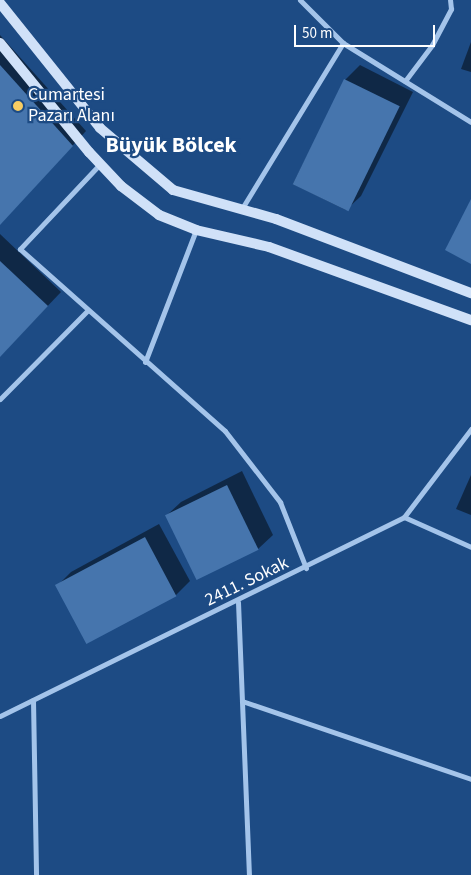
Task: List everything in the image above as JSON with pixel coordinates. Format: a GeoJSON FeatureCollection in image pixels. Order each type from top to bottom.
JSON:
{"type":"FeatureCollection","features":[{"type":"Feature","properties":{"kind":"main road"},"geometry":{"type":"LineString","coordinates":[[0,3],[100,128],[146,170],[174,190],[241,210],[471,292]]}},
{"type":"Feature","properties":{"kind":"main road"},"geometry":{"type":"LineString","coordinates":[[0,44],[101,164],[159,215],[196,230],[269,247],[471,320]]}},
{"type":"Feature","properties":{"kind":"street"},"geometry":{"type":"LineString","coordinates":[[300,0],[343,43],[471,122]]}},
{"type":"Feature","properties":{"kind":"street"},"geometry":{"type":"LineString","coordinates":[[405,81],[432,44],[451,9],[450,0]]}},
{"type":"Feature","properties":{"kind":"street"},"geometry":{"type":"LineString","coordinates":[[241,210],[343,43]]}},
{"type":"Feature","properties":{"kind":"street"},"geometry":{"type":"LineString","coordinates":[[101,164],[20,249],[87,311],[225,431],[280,502],[306,568]]}},
{"type":"Feature","properties":{"kind":"street"},"geometry":{"type":"LineString","coordinates":[[145,362],[196,230]]}},
{"type":"Feature","properties":{"kind":"street"},"geometry":{"type":"LineString","coordinates":[[0,399],[87,311]]}},
{"type":"Feature","properties":{"kind":"street","name":"2411. Sokak"},"geometry":{"type":"LineString","coordinates":[[0,716],[238,602],[404,517],[471,429]]}},
{"type":"Feature","properties":{"kind":"street"},"geometry":{"type":"LineString","coordinates":[[404,517],[471,547]]}},
{"type":"Feature","properties":{"kind":"street"},"geometry":{"type":"LineString","coordinates":[[238,602],[249,875]]}},
{"type":"Feature","properties":{"kind":"street"},"geometry":{"type":"LineString","coordinates":[[33,700],[36,875]]}},
{"type":"Feature","properties":{"kind":"street"},"geometry":{"type":"LineString","coordinates":[[242,701],[471,779]]}},
{"type":"Feature","properties":{"kind":"building","name":"Cumartesi Pazarı Alanı"},"geometry":{"type":"Polygon","coordinates":[[[0,65],[73,146],[0,225],[0,65]]]}},
{"type":"Feature","properties":{"kind":"building"},"geometry":{"type":"Polygon","coordinates":[[[344,79],[400,106],[348,211],[293,184],[344,79]]]}},
{"type":"Feature","properties":{"kind":"building"},"geometry":{"type":"Polygon","coordinates":[[[471,199],[471,264],[445,250],[471,199]]]}},
{"type":"Feature","properties":{"kind":"building"},"geometry":{"type":"Polygon","coordinates":[[[0,261],[48,306],[0,357],[0,261]]]}},
{"type":"Feature","properties":{"kind":"building"},"geometry":{"type":"Polygon","coordinates":[[[227,485],[259,550],[197,580],[165,515],[227,485]]]}},
{"type":"Feature","properties":{"kind":"building"},"geometry":{"type":"Polygon","coordinates":[[[145,537],[176,596],[86,644],[55,585],[145,537]]]}},
{"type":"Feature","properties":{"kind":"place","name":"Cumartesi Pazarı Alanı"},"geometry":{"type":"Point","coordinates":[18,106]}},
{"type":"Feature","properties":{"kind":"district","name":"Büyük Bölcek"},"geometry":{"type":"Point","coordinates":[171,146]}}]}
